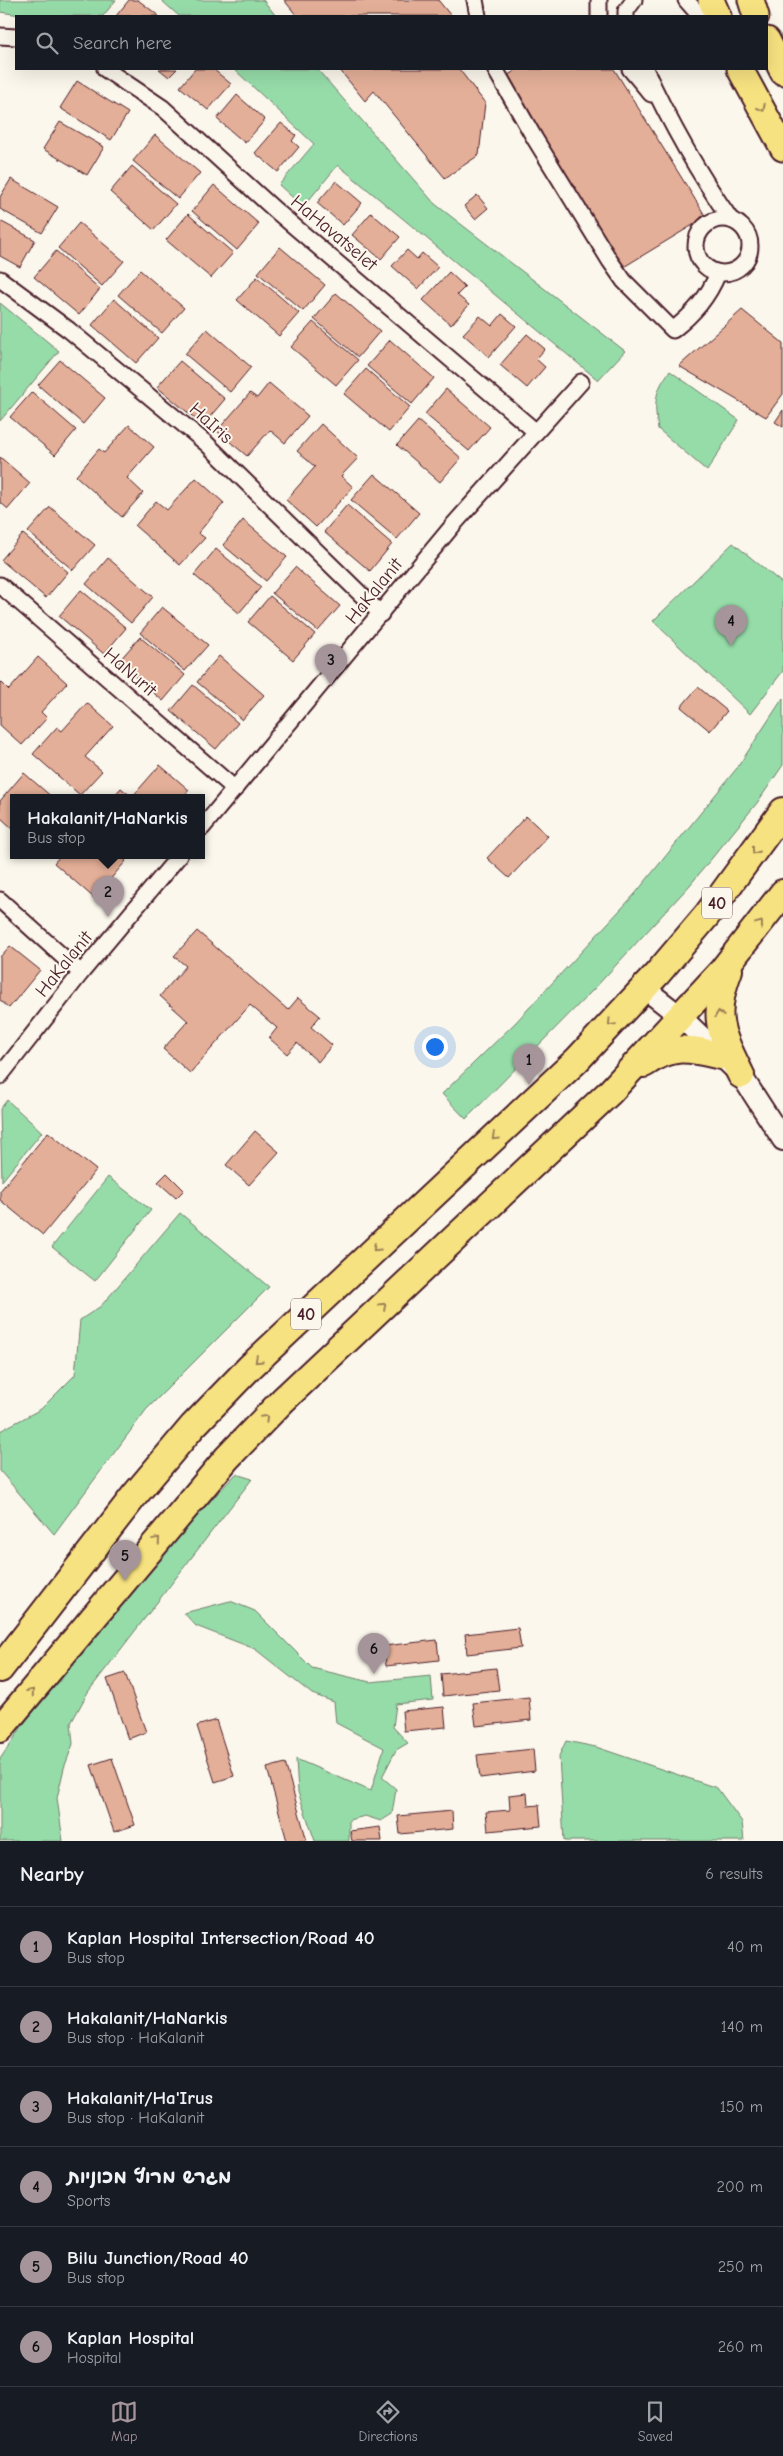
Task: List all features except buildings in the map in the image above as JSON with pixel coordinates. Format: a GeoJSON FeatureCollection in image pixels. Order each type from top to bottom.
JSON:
{"type":"FeatureCollection","features":[{"type":"Feature","properties":{"kind":"highway","name":"40"},"geometry":{"type":"LineString","coordinates":[[0,1670],[134,1496],[220,1398],[550,1086],[644,988],[708,915],[783,812]]}},
{"type":"Feature","properties":{"kind":"highway","name":"40"},"geometry":{"type":"LineString","coordinates":[[0,1729],[196,1493],[254,1430],[311,1373],[575,1127],[681,1017],[736,955],[783,893]]}},
{"type":"Feature","properties":{"kind":"highway"},"geometry":{"type":"LineString","coordinates":[[736,955],[718,1003],[724,1040],[741,1075]]}},
{"type":"Feature","properties":{"kind":"highway"},"geometry":{"type":"LineString","coordinates":[[622,1079],[659,1054],[675,1049],[690,1048],[721,1056]]}},
{"type":"Feature","properties":{"kind":"highway"},"geometry":{"type":"LineString","coordinates":[[0,1655],[46,1610]]}},
{"type":"Feature","properties":{"kind":"main road"},"geometry":{"type":"LineString","coordinates":[[711,0],[718,15]]}},
{"type":"Feature","properties":{"kind":"main road"},"geometry":{"type":"LineString","coordinates":[[751,0],[756,15]]}},
{"type":"Feature","properties":{"kind":"main road"},"geometry":{"type":"LineString","coordinates":[[768,42],[783,72]]}},
{"type":"Feature","properties":{"kind":"main road"},"geometry":{"type":"LineString","coordinates":[[741,70],[783,148]]}},
{"type":"Feature","properties":{"kind":"street"},"geometry":{"type":"LineString","coordinates":[[474,0],[478,15]]}},
{"type":"Feature","properties":{"kind":"street"},"geometry":{"type":"LineString","coordinates":[[599,0],[599,15]]}},
{"type":"Feature","properties":{"kind":"street"},"geometry":{"type":"LineString","coordinates":[[626,15],[626,11],[634,0]]}},
{"type":"Feature","properties":{"kind":"street"},"geometry":{"type":"LineString","coordinates":[[686,0],[699,15]]}},
{"type":"Feature","properties":{"kind":"street"},"geometry":{"type":"LineString","coordinates":[[740,0],[751,15]]}},
{"type":"Feature","properties":{"kind":"street"},"geometry":{"type":"LineString","coordinates":[[0,36],[15,37]]}},
{"type":"Feature","properties":{"kind":"street","name":"HaHavatselet"},"geometry":{"type":"LineString","coordinates":[[106,70],[163,108],[268,203],[535,431]]}},
{"type":"Feature","properties":{"kind":"street"},"geometry":{"type":"LineString","coordinates":[[496,70],[535,139],[624,281],[673,330],[700,305],[712,288],[718,273]]}},
{"type":"Feature","properties":{"kind":"street"},"geometry":{"type":"LineString","coordinates":[[631,70],[662,107]]}},
{"type":"Feature","properties":{"kind":"street"},"geometry":{"type":"LineString","coordinates":[[645,70],[662,107],[700,171],[732,220],[746,231],[751,249],[748,258],[736,271],[718,273],[703,265],[696,249],[699,232],[705,225],[708,212],[700,171]]}},
{"type":"Feature","properties":{"kind":"street"},"geometry":{"type":"LineString","coordinates":[[705,225],[722,219],[732,220]]}},
{"type":"Feature","properties":{"kind":"street","name":"HaIris"},"geometry":{"type":"LineString","coordinates":[[0,280],[69,330],[207,444],[381,614]]}},
{"type":"Feature","properties":{"kind":"street","name":"HaKalanit"},"geometry":{"type":"LineString","coordinates":[[205,824],[535,431],[581,382]]}},
{"type":"Feature","properties":{"kind":"street","name":"HaNurit"},"geometry":{"type":"LineString","coordinates":[[0,585],[235,789]]}},
{"type":"Feature","properties":{"kind":"street","name":"HaKalanit"},"geometry":{"type":"LineString","coordinates":[[0,1076],[81,973],[176,859]]}},
{"type":"Feature","properties":{"kind":"street"},"geometry":{"type":"LineString","coordinates":[[0,900],[81,973]]}},
{"type":"Feature","properties":{"kind":"street"},"geometry":{"type":"LineString","coordinates":[[644,988],[681,1017],[741,1075],[783,1140]]}},
{"type":"Feature","properties":{"kind":"green space"},"geometry":{"type":"Polygon","coordinates":[[[0,0],[116,0],[104,15],[20,15],[0,12],[0,0]]]}},
{"type":"Feature","properties":{"kind":"green space"},"geometry":{"type":"Polygon","coordinates":[[[161,0],[263,0],[275,15],[178,15],[161,0]]]}},
{"type":"Feature","properties":{"kind":"green space"},"geometry":{"type":"Polygon","coordinates":[[[235,70],[318,70],[435,204],[625,351],[598,380],[338,165],[303,207],[279,185],[314,144],[235,70]]]}},
{"type":"Feature","properties":{"kind":"green space"},"geometry":{"type":"Polygon","coordinates":[[[0,303],[59,351],[0,421],[0,303]]]}},
{"type":"Feature","properties":{"kind":"green space"},"geometry":{"type":"Polygon","coordinates":[[[670,371],[739,420],[707,471],[658,429],[656,398],[661,385],[670,371]]]}},
{"type":"Feature","properties":{"kind":"green space"},"geometry":{"type":"Polygon","coordinates":[[[733,543],[783,584],[783,671],[750,714],[653,621],[733,543]]]}},
{"type":"Feature","properties":{"kind":"green space"},"geometry":{"type":"Polygon","coordinates":[[[783,698],[783,765],[757,803],[690,885],[593,990],[466,1119],[442,1094],[516,1022],[635,894],[737,768],[783,698]]]}},
{"type":"Feature","properties":{"kind":"green space"},"geometry":{"type":"Polygon","coordinates":[[[7,1100],[42,1132],[2,1181],[0,1109],[7,1100]]]}},
{"type":"Feature","properties":{"kind":"green space"},"geometry":{"type":"Polygon","coordinates":[[[108,1177],[151,1210],[95,1281],[52,1247],[108,1177]]]}},
{"type":"Feature","properties":{"kind":"green space"},"geometry":{"type":"Polygon","coordinates":[[[180,1213],[269,1287],[146,1410],[54,1534],[0,1471],[0,1431],[41,1409],[75,1375],[80,1320],[101,1306],[180,1213]]]}},
{"type":"Feature","properties":{"kind":"green space"},"geometry":{"type":"Polygon","coordinates":[[[236,1474],[252,1479],[88,1692],[71,1723],[73,1744],[64,1768],[57,1798],[63,1841],[0,1841],[0,1759],[38,1703],[138,1577],[236,1474]]]}},
{"type":"Feature","properties":{"kind":"green space"},"geometry":{"type":"Polygon","coordinates":[[[230,1601],[255,1611],[312,1668],[370,1682],[431,1676],[433,1700],[396,1704],[393,1727],[408,1743],[396,1750],[382,1777],[396,1789],[392,1814],[381,1821],[365,1816],[349,1820],[349,1841],[315,1841],[298,1792],[296,1759],[371,1791],[384,1748],[336,1723],[334,1702],[312,1694],[255,1649],[196,1626],[184,1613],[230,1601]]]}},
{"type":"Feature","properties":{"kind":"green space"},"geometry":{"type":"Polygon","coordinates":[[[566,1741],[596,1747],[717,1788],[742,1822],[744,1841],[564,1841],[559,1756],[566,1741]]]}},
{"type":"Feature","properties":{"kind":"place","name":"מגרש מרוץ מכוניות"},"geometry":{"type":"Point","coordinates":[731,646]}},
{"type":"Feature","properties":{"kind":"place","name":"Hakalanit/Ha'Irus"},"geometry":{"type":"Point","coordinates":[331,685]}},
{"type":"Feature","properties":{"kind":"place","name":"Hakalanit/HaNarkis"},"geometry":{"type":"Point","coordinates":[108,917]}},
{"type":"Feature","properties":{"kind":"place","name":"Kaplan Hospital Intersection/Road 40"},"geometry":{"type":"Point","coordinates":[529,1085]}},
{"type":"Feature","properties":{"kind":"place","name":"Bilu Junction/Road 40"},"geometry":{"type":"Point","coordinates":[125,1581]}},
{"type":"Feature","properties":{"kind":"place","name":"Kaplan Hospital"},"geometry":{"type":"Point","coordinates":[374,1674]}}]}
